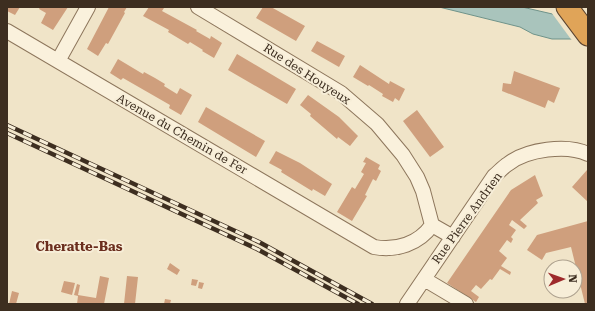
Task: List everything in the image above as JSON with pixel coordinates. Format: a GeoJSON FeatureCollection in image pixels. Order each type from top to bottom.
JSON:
{"type":"FeatureCollection","features":[{"type":"Feature","properties":{"kind":"highway"},"geometry":{"type":"LineString","coordinates":[[571,12],[588,35]]}},
{"type":"Feature","properties":{"kind":"street"},"geometry":{"type":"LineString","coordinates":[[58,61],[88,7]]}},
{"type":"Feature","properties":{"kind":"street","name":"Rue des Houyeux"},"geometry":{"type":"LineString","coordinates":[[198,7],[342,93],[377,124],[403,155],[417,177],[423,191],[432,225]]}},
{"type":"Feature","properties":{"kind":"street","name":"Avenue du Chemin de Fer"},"geometry":{"type":"LineString","coordinates":[[7,32],[374,247],[397,248],[420,238],[432,225]]}},
{"type":"Feature","properties":{"kind":"street","name":"Rue Pierre Andrien"},"geometry":{"type":"LineString","coordinates":[[407,304],[494,176],[509,163],[534,152],[553,149],[578,149],[588,154]]}},
{"type":"Feature","properties":{"kind":"street"},"geometry":{"type":"LineString","coordinates":[[432,225],[452,237]]}},
{"type":"Feature","properties":{"kind":"street"},"geometry":{"type":"LineString","coordinates":[[424,279],[466,304]]}},
{"type":"Feature","properties":{"kind":"water"},"geometry":{"type":"Polygon","coordinates":[[[439,7],[522,7],[574,19],[588,44],[571,39],[552,39],[533,34],[520,27],[439,7]]]}},
{"type":"Feature","properties":{"kind":"pier"},"geometry":{"type":"Polygon","coordinates":[[[551,12],[588,22],[588,46],[573,42],[551,12]]]}},
{"type":"Feature","properties":{"kind":"building"},"geometry":{"type":"Polygon","coordinates":[[[7,7],[20,7],[15,15],[7,11],[7,7]]]}},
{"type":"Feature","properties":{"kind":"building"},"geometry":{"type":"Polygon","coordinates":[[[40,7],[68,7],[53,30],[41,23],[46,13],[39,9],[40,7]]]}},
{"type":"Feature","properties":{"kind":"building"},"geometry":{"type":"Polygon","coordinates":[[[109,7],[127,7],[108,44],[106,43],[98,56],[87,49],[109,7]]]}},
{"type":"Feature","properties":{"kind":"building"},"geometry":{"type":"Polygon","coordinates":[[[149,7],[162,7],[164,8],[162,11],[197,30],[196,31],[210,39],[211,36],[222,43],[214,58],[190,42],[188,44],[168,32],[169,30],[143,16],[149,7]]]}},
{"type":"Feature","properties":{"kind":"building"},"geometry":{"type":"Polygon","coordinates":[[[263,7],[271,7],[305,26],[296,41],[256,18],[263,7]]]}},
{"type":"Feature","properties":{"kind":"building"},"geometry":{"type":"Polygon","coordinates":[[[317,41],[345,56],[339,67],[311,51],[317,41]]]}},
{"type":"Feature","properties":{"kind":"building"},"geometry":{"type":"Polygon","coordinates":[[[237,54],[296,89],[287,104],[228,70],[237,54]]]}},
{"type":"Feature","properties":{"kind":"building"},"geometry":{"type":"Polygon","coordinates":[[[118,59],[143,74],[144,72],[155,78],[177,94],[180,88],[192,95],[181,115],[169,108],[170,105],[123,78],[121,80],[110,73],[118,59]]]}},
{"type":"Feature","properties":{"kind":"building"},"geometry":{"type":"Polygon","coordinates":[[[360,65],[389,84],[390,81],[405,89],[399,101],[395,98],[393,102],[382,96],[383,94],[369,85],[368,86],[353,77],[360,65]]]}},
{"type":"Feature","properties":{"kind":"building"},"geometry":{"type":"Polygon","coordinates":[[[514,71],[560,88],[554,103],[548,100],[545,108],[502,91],[503,83],[511,84],[514,71]]]}},
{"type":"Feature","properties":{"kind":"building"},"geometry":{"type":"Polygon","coordinates":[[[308,95],[339,117],[358,136],[350,146],[338,137],[337,139],[310,116],[311,114],[300,105],[308,95]]]}},
{"type":"Feature","properties":{"kind":"building"},"geometry":{"type":"Polygon","coordinates":[[[206,107],[265,141],[256,157],[198,122],[206,107]]]}},
{"type":"Feature","properties":{"kind":"building"},"geometry":{"type":"Polygon","coordinates":[[[417,110],[444,147],[430,157],[403,121],[417,110]]]}},
{"type":"Feature","properties":{"kind":"building"},"geometry":{"type":"Polygon","coordinates":[[[276,151],[300,163],[332,184],[325,196],[313,189],[312,191],[281,172],[282,170],[269,163],[276,151]]]}},
{"type":"Feature","properties":{"kind":"building"},"geometry":{"type":"Polygon","coordinates":[[[366,157],[380,165],[378,169],[381,171],[376,181],[373,179],[365,195],[367,196],[352,221],[337,212],[352,187],[355,189],[364,174],[361,172],[366,163],[363,162],[366,157]]]}},
{"type":"Feature","properties":{"kind":"building"},"geometry":{"type":"Polygon","coordinates":[[[587,170],[588,171],[588,202],[572,187],[587,170]]]}},
{"type":"Feature","properties":{"kind":"building"},"geometry":{"type":"Polygon","coordinates":[[[535,175],[543,196],[536,200],[538,203],[520,220],[527,226],[524,229],[512,220],[509,225],[516,230],[511,237],[513,239],[511,243],[507,240],[499,251],[507,258],[501,266],[511,272],[510,275],[500,269],[492,280],[490,279],[481,289],[476,285],[471,291],[479,297],[476,302],[447,283],[511,190],[535,175]]]}},
{"type":"Feature","properties":{"kind":"building"},"geometry":{"type":"Polygon","coordinates":[[[588,221],[588,304],[585,304],[583,296],[583,259],[574,259],[571,247],[546,253],[542,260],[527,250],[537,235],[588,221]]]}},
{"type":"Feature","properties":{"kind":"building"},"geometry":{"type":"Polygon","coordinates":[[[170,263],[180,270],[177,275],[167,269],[170,263]]]}},
{"type":"Feature","properties":{"kind":"building"},"geometry":{"type":"Polygon","coordinates":[[[100,276],[109,278],[104,304],[77,304],[78,296],[74,295],[77,284],[80,285],[78,295],[96,298],[100,276]]]}},
{"type":"Feature","properties":{"kind":"building"},"geometry":{"type":"Polygon","coordinates":[[[127,276],[138,277],[135,304],[124,304],[127,276]]]}},
{"type":"Feature","properties":{"kind":"building"},"geometry":{"type":"Polygon","coordinates":[[[192,279],[198,280],[196,286],[191,285],[192,279]]]}},
{"type":"Feature","properties":{"kind":"building"},"geometry":{"type":"Polygon","coordinates":[[[64,281],[75,283],[72,295],[61,292],[64,281]]]}},
{"type":"Feature","properties":{"kind":"building"},"geometry":{"type":"Polygon","coordinates":[[[199,282],[204,283],[202,289],[198,288],[199,282]]]}},
{"type":"Feature","properties":{"kind":"building"},"geometry":{"type":"Polygon","coordinates":[[[12,291],[19,293],[16,304],[9,304],[12,291]]]}},
{"type":"Feature","properties":{"kind":"building"},"geometry":{"type":"Polygon","coordinates":[[[165,299],[171,300],[170,304],[164,304],[165,299]]]}},
{"type":"Feature","properties":{"kind":"railway"},"geometry":{"type":"LineString","coordinates":[[7,125],[259,242],[372,304]]}},
{"type":"Feature","properties":{"kind":"railway"},"geometry":{"type":"LineString","coordinates":[[7,133],[257,249],[358,304]]}},
{"type":"Feature","properties":{"kind":"district","name":"Cheratte-Bas"},"geometry":{"type":"Point","coordinates":[79,246]}}]}
